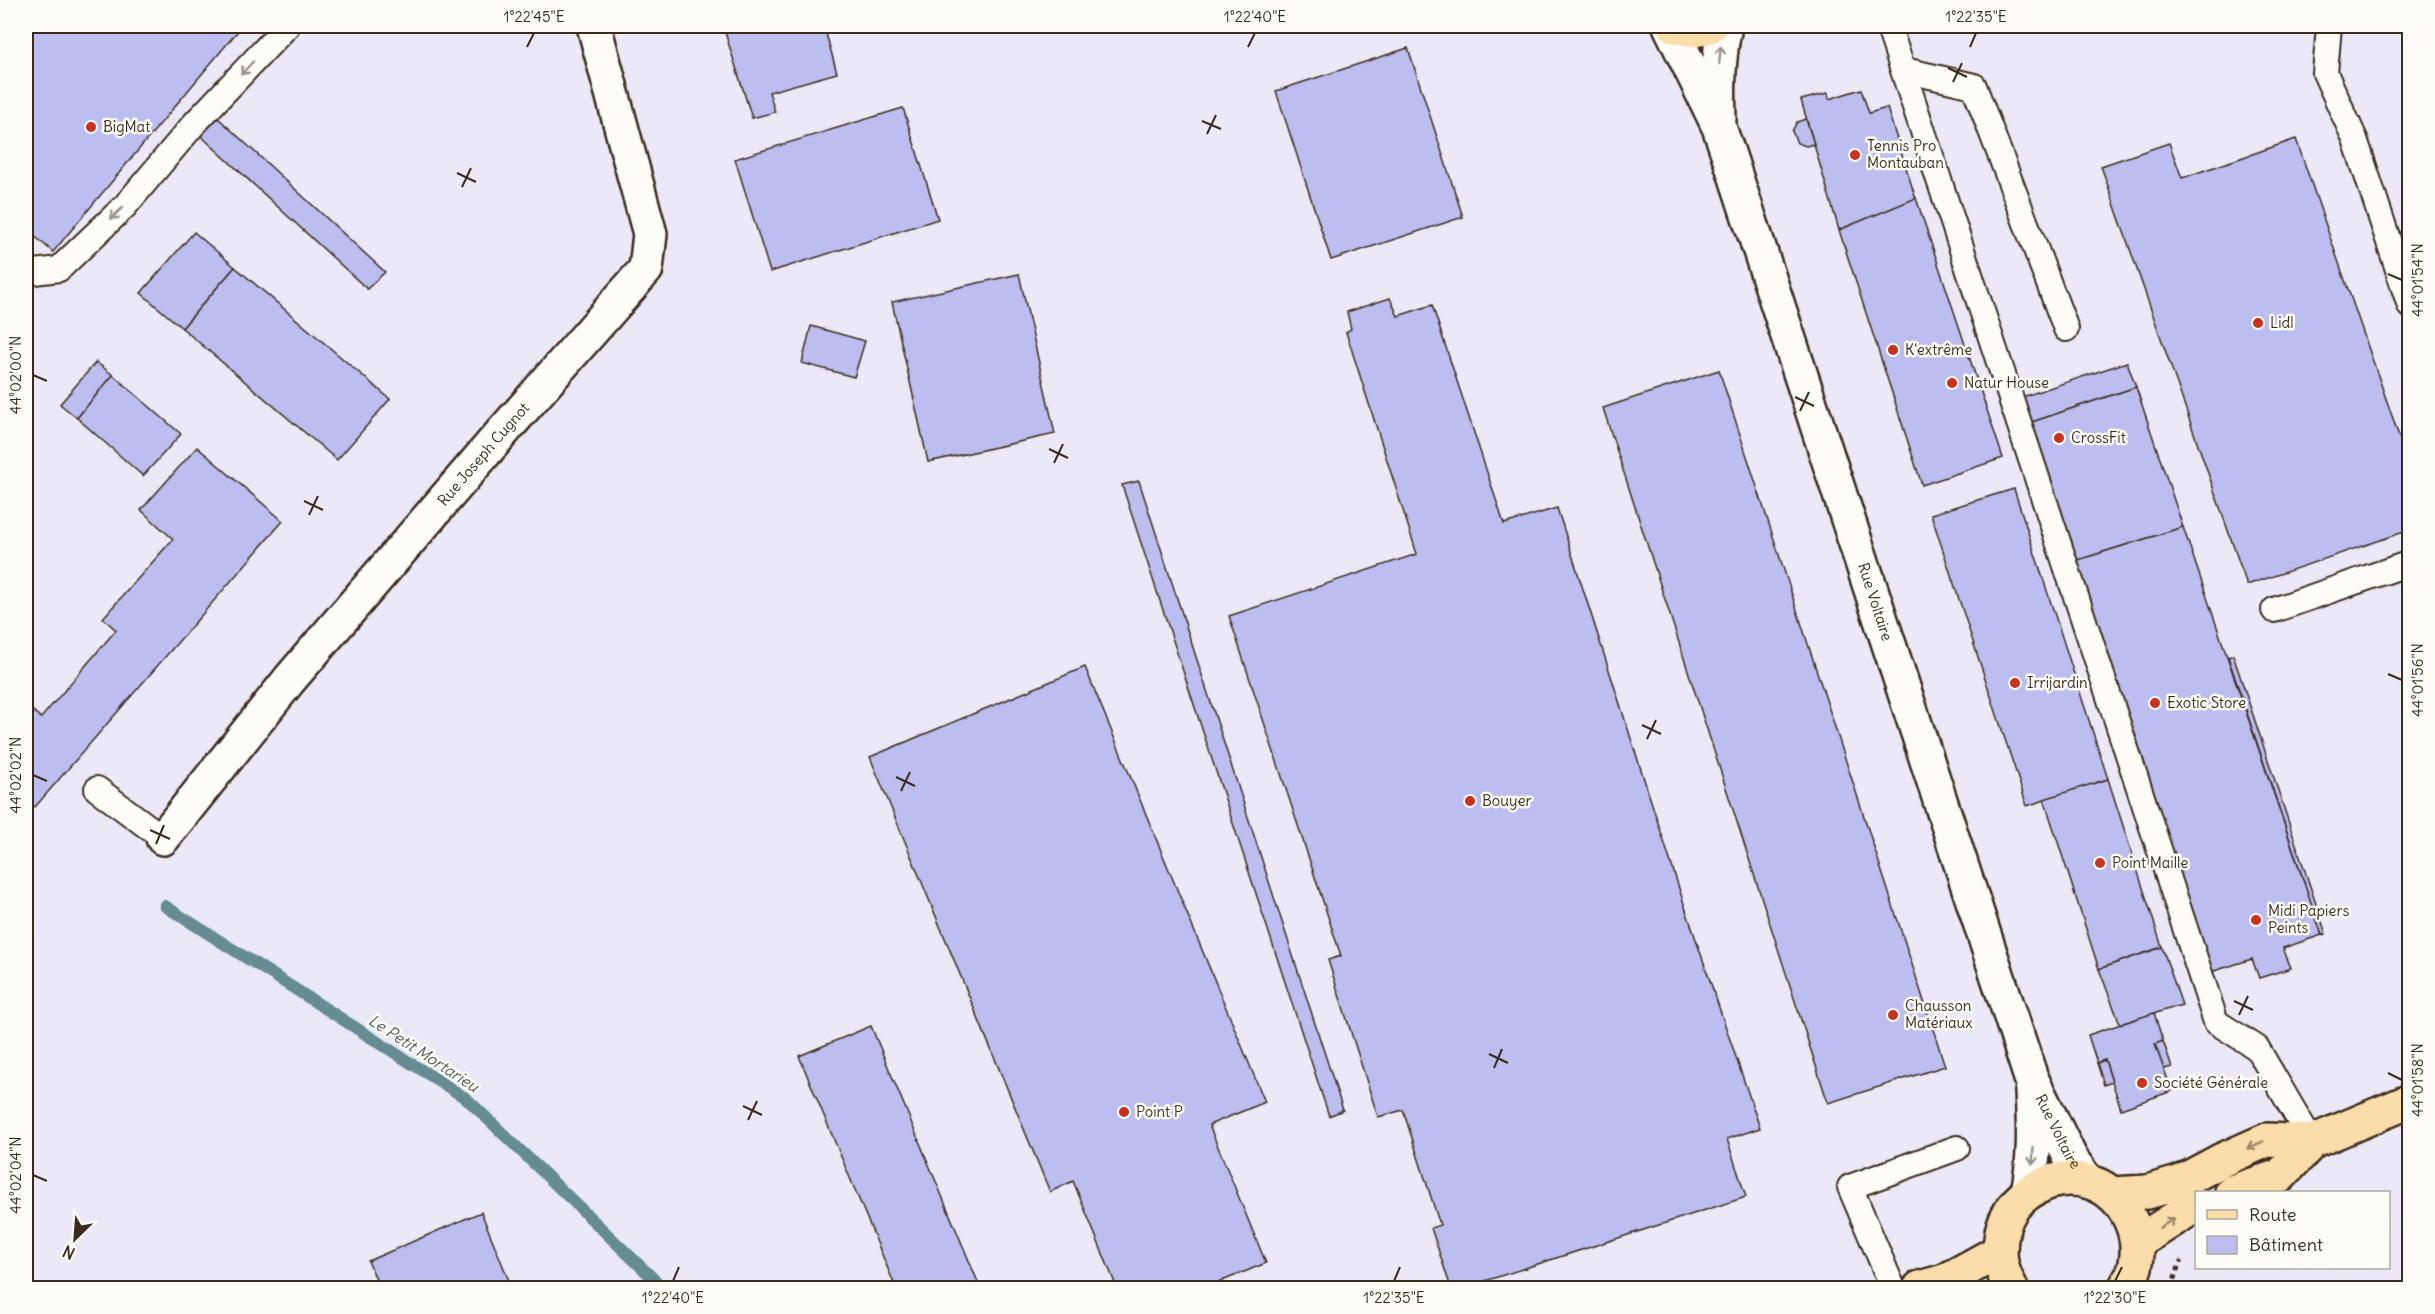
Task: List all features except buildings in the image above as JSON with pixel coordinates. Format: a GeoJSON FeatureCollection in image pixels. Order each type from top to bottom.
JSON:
{"type":"FeatureCollection","features":[{"type":"Feature","properties":{"kind":"main road"},"geometry":{"type":"LineString","coordinates":[[1675,26],[1695,30],[1710,26]]}},
{"type":"Feature","properties":{"kind":"main road"},"geometry":{"type":"LineString","coordinates":[[2235,1191],[2280,1176],[2312,1142],[2409,1101]]}},
{"type":"Feature","properties":{"kind":"main road"},"geometry":{"type":"LineString","coordinates":[[2011,1288],[2003,1274],[1998,1252],[2005,1218],[2028,1192],[2060,1179],[2099,1188],[2147,1192],[2179,1183],[2267,1140],[2312,1142]]}},
{"type":"Feature","properties":{"kind":"main road"},"geometry":{"type":"LineString","coordinates":[[2099,1188],[2130,1216],[2138,1242],[2136,1265],[2125,1288]]}},
{"type":"Feature","properties":{"kind":"main road"},"geometry":{"type":"LineString","coordinates":[[2138,1242],[2195,1206]]}},
{"type":"Feature","properties":{"kind":"main road"},"geometry":{"type":"LineString","coordinates":[[1920,1288],[1945,1281],[1998,1252]]}},
{"type":"Feature","properties":{"kind":"street","name":"Rue Joseph Cugnot"},"geometry":{"type":"LineString","coordinates":[[163,838],[290,679],[646,269],[650,234],[594,26]]}},
{"type":"Feature","properties":{"kind":"street","name":"Rue Voltaire"},"geometry":{"type":"LineString","coordinates":[[1670,26],[1719,127],[2031,1078],[2071,1159],[2099,1188]]}},
{"type":"Feature","properties":{"kind":"street","name":"Rue Voltaire"},"geometry":{"type":"LineString","coordinates":[[1719,127],[1718,84],[1725,26]]}},
{"type":"Feature","properties":{"kind":"street","name":"Rue Voltaire"},"geometry":{"type":"LineString","coordinates":[[2028,1192],[2033,1168],[2034,1128],[2031,1078]]}},
{"type":"Feature","properties":{"kind":"lane"},"geometry":{"type":"LineString","coordinates":[[26,273],[59,269],[125,206],[194,124],[287,26]]}},
{"type":"Feature","properties":{"kind":"lane"},"geometry":{"type":"LineString","coordinates":[[1892,26],[1891,34],[2216,1022],[2257,1048],[2312,1142]]}},
{"type":"Feature","properties":{"kind":"lane"},"geometry":{"type":"LineString","coordinates":[[2329,26],[2325,73],[2355,140],[2409,306]]}},
{"type":"Feature","properties":{"kind":"lane"},"geometry":{"type":"LineString","coordinates":[[1904,70],[1974,86],[2066,329]]}},
{"type":"Feature","properties":{"kind":"lane"},"geometry":{"type":"LineString","coordinates":[[2274,610],[2409,562]]}},
{"type":"Feature","properties":{"kind":"lane"},"geometry":{"type":"LineString","coordinates":[[97,789],[163,838]]}},
{"type":"Feature","properties":{"kind":"lane"},"geometry":{"type":"LineString","coordinates":[[1893,1288],[1850,1187],[1957,1148]]}},
{"type":"Feature","properties":{"kind":"path"},"geometry":{"type":"LineString","coordinates":[[2171,1288],[2175,1272],[2186,1255]]}},
{"type":"Feature","properties":{"kind":"shaded area"},"geometry":{"type":"Polygon","coordinates":[[[26,26],[2409,26],[2409,1288],[26,1288],[26,937],[37,929],[26,919],[26,26]]]}},
{"type":"Feature","properties":{"kind":"waterway","name":"Le Petit Mortarieu"},"geometry":{"type":"LineString","coordinates":[[165,906],[467,1099],[663,1288]]}},
{"type":"Feature","properties":{"kind":"place","name":"BigMat"},"geometry":{"type":"Point","coordinates":[91,127]}},
{"type":"Feature","properties":{"kind":"place","name":"Tennis Pro Montauban"},"geometry":{"type":"Point","coordinates":[1855,155]}},
{"type":"Feature","properties":{"kind":"place","name":"Lidl"},"geometry":{"type":"Point","coordinates":[2258,323]}},
{"type":"Feature","properties":{"kind":"place","name":"K'extrême"},"geometry":{"type":"Point","coordinates":[1893,350]}},
{"type":"Feature","properties":{"kind":"place","name":"Natur House"},"geometry":{"type":"Point","coordinates":[1952,383]}},
{"type":"Feature","properties":{"kind":"place","name":"CrossFit"},"geometry":{"type":"Point","coordinates":[2059,438]}},
{"type":"Feature","properties":{"kind":"place","name":"Irrijardin"},"geometry":{"type":"Point","coordinates":[2015,683]}},
{"type":"Feature","properties":{"kind":"place","name":"Exotic Store"},"geometry":{"type":"Point","coordinates":[2155,703]}},
{"type":"Feature","properties":{"kind":"place","name":"Bouyer"},"geometry":{"type":"Point","coordinates":[1470,801]}},
{"type":"Feature","properties":{"kind":"place","name":"Point Maille"},"geometry":{"type":"Point","coordinates":[2100,863]}},
{"type":"Feature","properties":{"kind":"place","name":"Midi Papiers Peints"},"geometry":{"type":"Point","coordinates":[2256,920]}},
{"type":"Feature","properties":{"kind":"place","name":"Chausson Matériaux"},"geometry":{"type":"Point","coordinates":[1893,1015]}},
{"type":"Feature","properties":{"kind":"place","name":"Société Générale"},"geometry":{"type":"Point","coordinates":[2142,1083]}},
{"type":"Feature","properties":{"kind":"place","name":"Point P"},"geometry":{"type":"Point","coordinates":[1124,1112]}}]}
